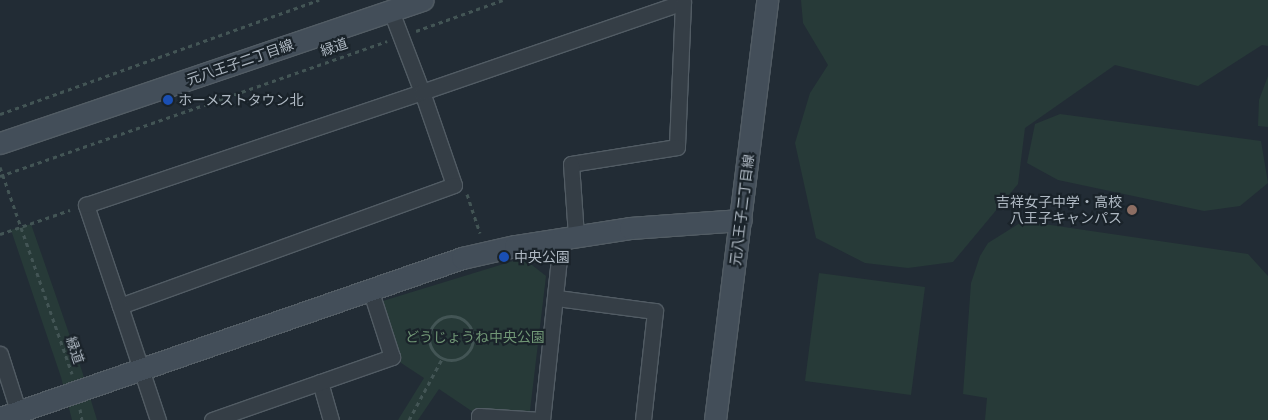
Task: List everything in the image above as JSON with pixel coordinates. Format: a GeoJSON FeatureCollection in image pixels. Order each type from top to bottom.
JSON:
{"type":"FeatureCollection","features":[{"type":"Feature","properties":{"kind":"street","name":"元八王子二丁目線"},"geometry":{"type":"LineString","coordinates":[[0,143],[422,0]]}},
{"type":"Feature","properties":{"kind":"street","name":"元八王子二丁目線"},"geometry":{"type":"LineString","coordinates":[[715,420],[767,0]]}},
{"type":"Feature","properties":{"kind":"street"},"geometry":{"type":"LineString","coordinates":[[158,420],[86,205],[684,2],[677,147],[571,164],[568,237],[557,298],[542,420],[479,416],[479,420]]}},
{"type":"Feature","properties":{"kind":"street"},"geometry":{"type":"LineString","coordinates":[[120,306],[454,185],[422,92],[391,11]]}},
{"type":"Feature","properties":{"kind":"street"},"geometry":{"type":"LineString","coordinates":[[0,354],[13,416],[141,368],[371,292],[462,258],[568,237],[630,228],[741,220]]}},
{"type":"Feature","properties":{"kind":"street"},"geometry":{"type":"LineString","coordinates":[[212,420],[392,357],[371,292]]}},
{"type":"Feature","properties":{"kind":"street"},"geometry":{"type":"LineString","coordinates":[[557,298],[655,311],[643,420]]}},
{"type":"Feature","properties":{"kind":"street"},"geometry":{"type":"LineString","coordinates":[[320,382],[331,420]]}},
{"type":"Feature","properties":{"kind":"path"},"geometry":{"type":"LineString","coordinates":[[0,114],[319,0]]}},
{"type":"Feature","properties":{"kind":"path","name":"緑道"},"geometry":{"type":"LineString","coordinates":[[2,175],[503,0]]}},
{"type":"Feature","properties":{"kind":"path","name":"緑道"},"geometry":{"type":"LineString","coordinates":[[0,167],[75,392],[82,420]]}},
{"type":"Feature","properties":{"kind":"path"},"geometry":{"type":"LineString","coordinates":[[466,189],[482,238]]}},
{"type":"Feature","properties":{"kind":"path"},"geometry":{"type":"LineString","coordinates":[[0,234],[86,205]]}},
{"type":"Feature","properties":{"kind":"path"},"geometry":{"type":"LineString","coordinates":[[444,318],[460,318],[471,329],[471,349],[460,359],[442,359],[431,348],[432,327],[444,318]]}},
{"type":"Feature","properties":{"kind":"path"},"geometry":{"type":"LineString","coordinates":[[409,420],[442,359]]}},
{"type":"Feature","properties":{"kind":"green space"},"geometry":{"type":"Polygon","coordinates":[[[801,0],[1268,0],[1268,46],[1262,45],[1198,86],[1115,65],[1025,128],[1018,184],[953,262],[908,268],[865,263],[816,238],[795,143],[810,93],[828,65],[803,23],[801,0]]]}},
{"type":"Feature","properties":{"kind":"green space"},"geometry":{"type":"Polygon","coordinates":[[[1268,76],[1268,127],[1258,126],[1259,100],[1268,76]]]}},
{"type":"Feature","properties":{"kind":"green space"},"geometry":{"type":"Polygon","coordinates":[[[1060,114],[1261,141],[1268,183],[1240,206],[1204,211],[1058,180],[1027,163],[1035,124],[1060,114]]]}},
{"type":"Feature","properties":{"kind":"green space"},"geometry":{"type":"Polygon","coordinates":[[[1023,221],[1248,254],[1268,276],[1268,420],[985,420],[987,398],[963,394],[971,283],[980,256],[988,243],[1023,221]]]}},
{"type":"Feature","properties":{"kind":"green space"},"geometry":{"type":"Polygon","coordinates":[[[31,224],[97,420],[72,420],[61,377],[11,230],[31,224]]]}},
{"type":"Feature","properties":{"kind":"green space","name":"どうじょうね中央公園"},"geometry":{"type":"Polygon","coordinates":[[[523,258],[546,276],[529,419],[479,416],[439,389],[418,420],[398,420],[424,378],[392,357],[373,304],[523,258]]]}},
{"type":"Feature","properties":{"kind":"green space"},"geometry":{"type":"Polygon","coordinates":[[[819,273],[925,287],[911,395],[805,381],[819,273]]]}},
{"type":"Feature","properties":{"kind":"place","name":"ホーメストタウン北"},"geometry":{"type":"Point","coordinates":[168,100]}},
{"type":"Feature","properties":{"kind":"place","name":"吉祥女子中学・高校 八王子キャンパス"},"geometry":{"type":"Point","coordinates":[1132,210]}},
{"type":"Feature","properties":{"kind":"place","name":"中央公園"},"geometry":{"type":"Point","coordinates":[504,257]}}]}
